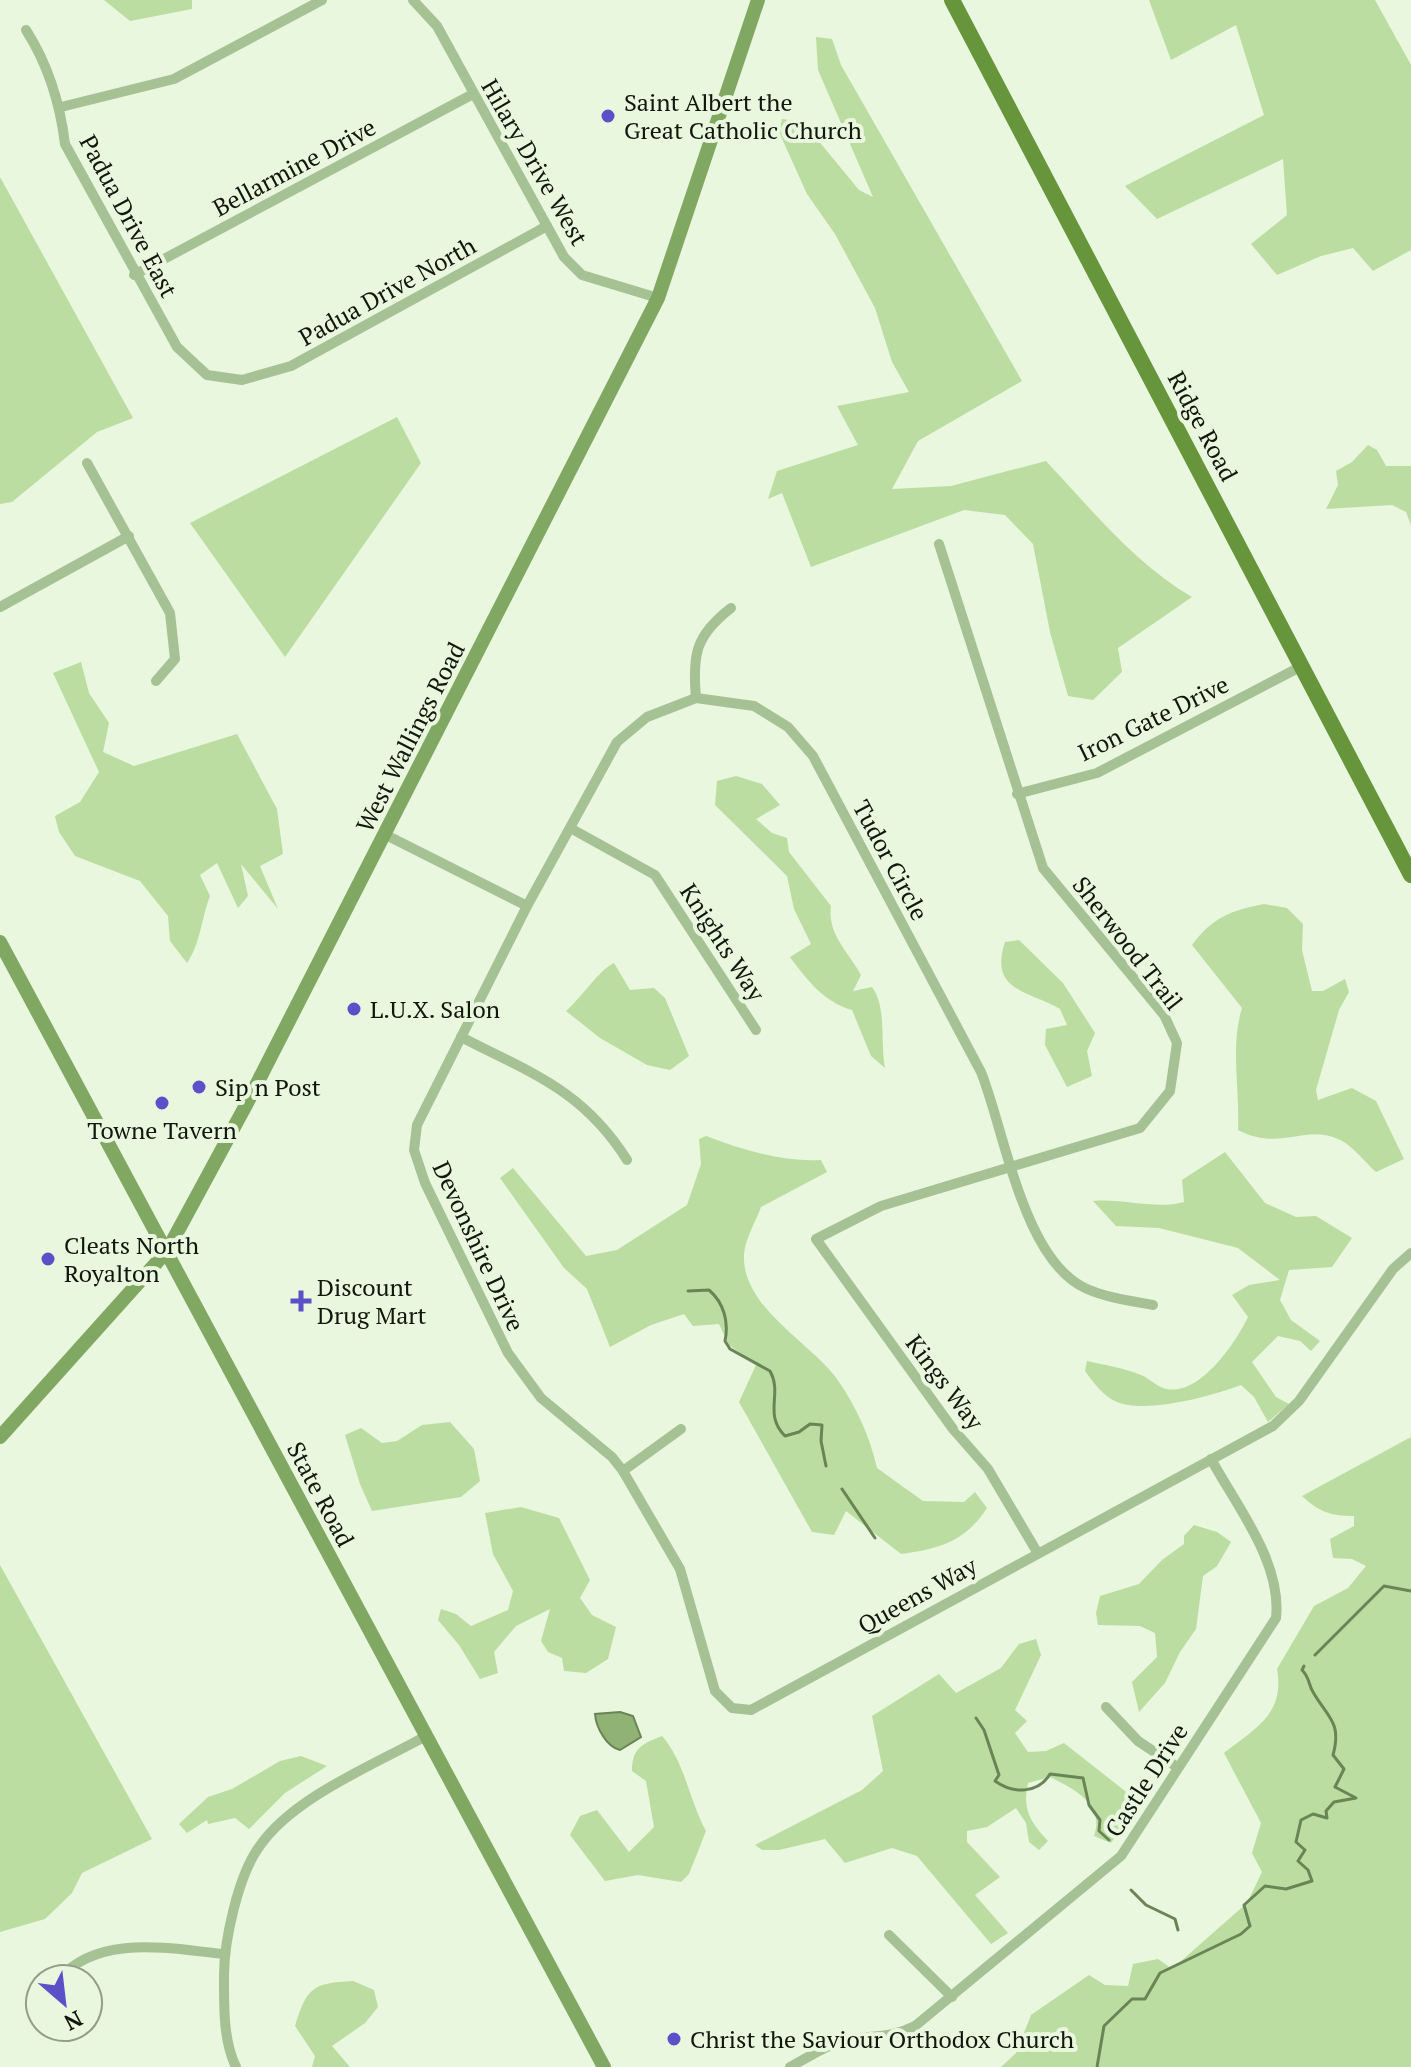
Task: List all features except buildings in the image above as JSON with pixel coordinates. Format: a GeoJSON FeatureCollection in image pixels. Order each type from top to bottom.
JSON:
{"type":"FeatureCollection","features":[{"type":"Feature","properties":{"kind":"main road","name":"Ridge Road"},"geometry":{"type":"LineString","coordinates":[[952,0],[1411,875]]}},
{"type":"Feature","properties":{"kind":"street"},"geometry":{"type":"LineString","coordinates":[[61,107],[174,79],[322,0]]}},
{"type":"Feature","properties":{"kind":"street","name":"Hilary Drive West"},"geometry":{"type":"LineString","coordinates":[[413,0],[437,26],[564,257],[582,275],[658,298]]}},
{"type":"Feature","properties":{"kind":"street","name":"West Wallings Road"},"geometry":{"type":"LineString","coordinates":[[0,1437],[167,1251],[386,835],[658,298],[758,0]]}},
{"type":"Feature","properties":{"kind":"street","name":"Padua Drive East"},"geometry":{"type":"LineString","coordinates":[[26,30],[39,51],[61,107],[65,144],[134,275],[177,347],[207,375],[242,380]]}},
{"type":"Feature","properties":{"kind":"street","name":"Bellarmine Drive"},"geometry":{"type":"LineString","coordinates":[[134,275],[473,94]]}},
{"type":"Feature","properties":{"kind":"street","name":"Padua Drive North"},"geometry":{"type":"LineString","coordinates":[[242,380],[291,366],[547,226]]}},
{"type":"Feature","properties":{"kind":"street"},"geometry":{"type":"LineString","coordinates":[[87,463],[170,613],[175,659],[156,681]]}},
{"type":"Feature","properties":{"kind":"street"},"geometry":{"type":"LineString","coordinates":[[0,607],[129,536]]}},
{"type":"Feature","properties":{"kind":"street","name":"Sherwood Trail"},"geometry":{"type":"LineString","coordinates":[[816,1239],[881,1206],[1140,1128],[1170,1091],[1177,1043],[1164,1015],[1043,868],[939,544]]}},
{"type":"Feature","properties":{"kind":"street"},"geometry":{"type":"LineString","coordinates":[[696,698],[693,662],[707,627],[731,608]]}},
{"type":"Feature","properties":{"kind":"street","name":"Iron Gate Drive"},"geometry":{"type":"LineString","coordinates":[[1017,794],[1097,773],[1302,666]]}},
{"type":"Feature","properties":{"kind":"street","name":"Tudor Circle"},"geometry":{"type":"LineString","coordinates":[[527,906],[572,829],[617,742],[647,717],[696,698],[754,706],[788,727],[813,756],[981,1072],[1032,1229],[1054,1262],[1084,1288],[1153,1305]]}},
{"type":"Feature","properties":{"kind":"street","name":"Knights Way"},"geometry":{"type":"LineString","coordinates":[[572,829],[655,875],[756,1030]]}},
{"type":"Feature","properties":{"kind":"street"},"geometry":{"type":"LineString","coordinates":[[386,835],[527,906]]}},
{"type":"Feature","properties":{"kind":"street","name":"Devonshire Drive"},"geometry":{"type":"LineString","coordinates":[[527,906],[417,1125],[414,1150],[425,1183],[486,1311],[508,1353],[529,1381]]}},
{"type":"Feature","properties":{"kind":"street","name":"State Road"},"geometry":{"type":"LineString","coordinates":[[0,942],[604,2067]]}},
{"type":"Feature","properties":{"kind":"street"},"geometry":{"type":"LineString","coordinates":[[461,1037],[574,1097],[610,1134],[627,1160]]}},
{"type":"Feature","properties":{"kind":"street","name":"Kings Way"},"geometry":{"type":"LineString","coordinates":[[816,1239],[953,1429],[988,1469],[1037,1552]]}},
{"type":"Feature","properties":{"kind":"street","name":"Queens Way"},"geometry":{"type":"LineString","coordinates":[[529,1381],[541,1398],[612,1457],[623,1471],[680,1569],[715,1691],[732,1708],[751,1710],[1273,1426],[1299,1401],[1393,1269],[1411,1253]]}},
{"type":"Feature","properties":{"kind":"street"},"geometry":{"type":"LineString","coordinates":[[623,1471],[681,1429]]}},
{"type":"Feature","properties":{"kind":"street","name":"Castle Drive"},"geometry":{"type":"LineString","coordinates":[[790,2067],[831,2045],[850,2039],[895,2036],[952,1997],[1121,1856],[1276,1618],[1279,1596],[1270,1566],[1211,1459]]}},
{"type":"Feature","properties":{"kind":"street"},"geometry":{"type":"LineString","coordinates":[[1106,1707],[1138,1741],[1177,1767]]}},
{"type":"Feature","properties":{"kind":"street"},"geometry":{"type":"LineString","coordinates":[[236,2067],[224,2009],[224,1954],[234,1908],[258,1848],[300,1806],[426,1736]]}},
{"type":"Feature","properties":{"kind":"street"},"geometry":{"type":"LineString","coordinates":[[889,1935],[952,1997]]}},
{"type":"Feature","properties":{"kind":"street"},"geometry":{"type":"LineString","coordinates":[[84,1963],[101,1952],[147,1947],[224,1954]]}},
{"type":"Feature","properties":{"kind":"shaded area"},"geometry":{"type":"Polygon","coordinates":[[[104,0],[192,0],[192,9],[130,21],[104,0]]]}},
{"type":"Feature","properties":{"kind":"shaded area"},"geometry":{"type":"Polygon","coordinates":[[[1149,0],[1375,0],[1411,65],[1411,250],[1373,271],[1353,248],[1321,256],[1277,275],[1251,244],[1287,215],[1283,159],[1157,219],[1125,186],[1264,115],[1236,25],[1171,60],[1149,0]]]}},
{"type":"Feature","properties":{"kind":"shaded area"},"geometry":{"type":"Polygon","coordinates":[[[816,37],[832,39],[841,65],[1022,381],[918,441],[892,489],[951,486],[1046,461],[1132,552],[1192,597],[1118,648],[1122,672],[1093,700],[1068,696],[1050,632],[1033,544],[1005,515],[964,510],[811,567],[782,493],[768,499],[777,471],[858,445],[837,406],[909,392],[892,362],[875,308],[835,234],[807,194],[779,132],[782,119],[803,122],[859,190],[873,197],[818,70],[816,37]]]}},
{"type":"Feature","properties":{"kind":"shaded area"},"geometry":{"type":"Polygon","coordinates":[[[0,177],[133,418],[97,432],[12,502],[0,504],[0,177]]]}},
{"type":"Feature","properties":{"kind":"shaded area"},"geometry":{"type":"Polygon","coordinates":[[[397,417],[421,463],[285,657],[190,523],[397,417]]]}},
{"type":"Feature","properties":{"kind":"shaded area"},"geometry":{"type":"Polygon","coordinates":[[[1368,445],[1377,450],[1386,466],[1411,466],[1411,525],[1406,512],[1392,505],[1326,509],[1338,485],[1336,471],[1352,462],[1368,445]]]}},
{"type":"Feature","properties":{"kind":"shaded area"},"geometry":{"type":"Polygon","coordinates":[[[81,662],[89,693],[109,723],[103,752],[134,766],[237,734],[277,809],[283,854],[260,866],[278,909],[241,864],[248,896],[238,908],[217,863],[200,875],[210,896],[187,963],[170,941],[168,916],[140,881],[75,856],[59,832],[55,816],[80,802],[99,772],[53,673],[81,662]]]}},
{"type":"Feature","properties":{"kind":"shaded area"},"geometry":{"type":"Polygon","coordinates":[[[736,776],[762,784],[780,805],[756,819],[772,833],[787,838],[789,852],[831,906],[835,934],[861,975],[853,991],[872,987],[877,995],[885,1068],[871,1056],[852,1010],[825,996],[790,957],[811,944],[794,909],[787,876],[715,805],[717,781],[736,776]]]}},
{"type":"Feature","properties":{"kind":"shaded area"},"geometry":{"type":"Polygon","coordinates":[[[1264,904],[1287,908],[1303,924],[1302,950],[1312,991],[1323,991],[1345,979],[1349,992],[1339,1010],[1316,1090],[1318,1100],[1352,1088],[1376,1101],[1404,1159],[1376,1172],[1348,1145],[1326,1135],[1267,1139],[1238,1130],[1236,1053],[1242,1008],[1192,945],[1207,928],[1223,917],[1264,904]]]}},
{"type":"Feature","properties":{"kind":"shaded area"},"geometry":{"type":"Polygon","coordinates":[[[1019,940],[1063,983],[1095,1033],[1087,1051],[1092,1076],[1067,1087],[1045,1045],[1046,1029],[1067,1025],[1060,1009],[1014,987],[1002,970],[1005,942],[1019,940]]]}},
{"type":"Feature","properties":{"kind":"shaded area"},"geometry":{"type":"Polygon","coordinates":[[[614,963],[630,990],[654,988],[665,998],[689,1056],[670,1070],[647,1065],[600,1038],[566,1011],[602,971],[614,963]]]}},
{"type":"Feature","properties":{"kind":"shaded area"},"geometry":{"type":"Polygon","coordinates":[[[706,1136],[763,1154],[821,1160],[827,1172],[761,1207],[745,1248],[746,1273],[753,1291],[765,1307],[837,1379],[862,1422],[877,1468],[923,1501],[964,1502],[975,1492],[987,1508],[961,1536],[939,1546],[901,1554],[846,1511],[834,1535],[812,1532],[739,1402],[756,1365],[729,1345],[719,1324],[693,1326],[684,1314],[651,1325],[610,1347],[587,1289],[564,1268],[500,1178],[513,1168],[586,1256],[617,1250],[687,1205],[701,1164],[699,1139],[706,1136]]]}},
{"type":"Feature","properties":{"kind":"shaded area"},"geometry":{"type":"Polygon","coordinates":[[[1225,1152],[1265,1203],[1296,1217],[1316,1216],[1352,1238],[1332,1267],[1289,1270],[1280,1300],[1291,1320],[1320,1341],[1311,1351],[1300,1341],[1278,1336],[1252,1362],[1276,1397],[1289,1404],[1268,1422],[1254,1397],[1241,1385],[1179,1402],[1129,1405],[1107,1396],[1085,1371],[1087,1361],[1144,1376],[1163,1388],[1176,1389],[1189,1385],[1202,1377],[1225,1354],[1248,1317],[1232,1295],[1249,1285],[1280,1280],[1238,1248],[1159,1228],[1116,1226],[1093,1201],[1162,1205],[1184,1202],[1182,1180],[1225,1152]]]}},
{"type":"Feature","properties":{"kind":"shaded area"},"geometry":{"type":"Polygon","coordinates":[[[450,1422],[474,1449],[480,1481],[461,1497],[372,1511],[345,1435],[361,1428],[382,1443],[397,1441],[422,1425],[450,1422]]]}},
{"type":"Feature","properties":{"kind":"shaded area"},"geometry":{"type":"Polygon","coordinates":[[[1411,1437],[1411,2067],[1001,2067],[1016,2053],[1031,2015],[1089,1975],[1105,1985],[1128,1986],[1133,1964],[1158,1959],[1172,1969],[1247,1903],[1262,1872],[1252,1853],[1261,1823],[1224,1753],[1257,1727],[1272,1709],[1277,1698],[1277,1669],[1314,1606],[1348,1588],[1366,1566],[1352,1559],[1333,1558],[1330,1539],[1354,1526],[1354,1516],[1326,1512],[1302,1496],[1411,1437]]]}},
{"type":"Feature","properties":{"kind":"shaded area"},"geometry":{"type":"Polygon","coordinates":[[[521,1507],[559,1518],[590,1580],[580,1598],[592,1615],[616,1627],[608,1659],[586,1673],[564,1671],[562,1658],[548,1652],[541,1641],[550,1609],[516,1626],[494,1652],[498,1673],[480,1679],[459,1645],[438,1620],[441,1609],[456,1614],[471,1626],[508,1610],[513,1591],[493,1554],[485,1513],[521,1507]]]}},
{"type":"Feature","properties":{"kind":"shaded area"},"geometry":{"type":"Polygon","coordinates":[[[1194,1525],[1217,1532],[1231,1542],[1217,1566],[1203,1576],[1196,1629],[1180,1652],[1165,1683],[1139,1712],[1132,1682],[1157,1657],[1155,1633],[1140,1626],[1098,1625],[1096,1613],[1100,1596],[1139,1584],[1162,1560],[1184,1544],[1184,1536],[1194,1525]]]}},
{"type":"Feature","properties":{"kind":"shaded area"},"geometry":{"type":"Polygon","coordinates":[[[0,1565],[152,1839],[82,1873],[72,1893],[45,1919],[0,1932],[0,1565]]]}},
{"type":"Feature","properties":{"kind":"shaded area"},"geometry":{"type":"Polygon","coordinates":[[[1036,1639],[1041,1655],[1015,1710],[1027,1721],[1015,1733],[1028,1752],[1046,1751],[1064,1743],[1139,1802],[1111,1843],[1094,1836],[1095,1815],[1086,1799],[1050,1777],[1028,1783],[1026,1792],[1029,1815],[1048,1841],[1039,1850],[1029,1842],[1026,1823],[1016,1808],[987,1827],[967,1831],[967,1842],[1000,1877],[975,1895],[1008,1933],[991,1944],[917,1856],[892,1848],[845,1863],[825,1839],[779,1850],[762,1850],[755,1845],[862,1790],[883,1771],[872,1716],[939,1674],[956,1693],[1001,1668],[1019,1644],[1036,1639]]]}},
{"type":"Feature","properties":{"kind":"shaded area"},"geometry":{"type":"Polygon","coordinates":[[[620,1712],[633,1716],[641,1737],[620,1750],[603,1736],[595,1714],[620,1712]]]}},
{"type":"Feature","properties":{"kind":"shaded area"},"geometry":{"type":"Polygon","coordinates":[[[662,1736],[682,1769],[706,1831],[689,1874],[681,1882],[638,1875],[605,1881],[570,1835],[580,1816],[597,1810],[629,1852],[654,1827],[646,1781],[632,1771],[632,1763],[640,1748],[662,1736]]]}},
{"type":"Feature","properties":{"kind":"shaded area"},"geometry":{"type":"Polygon","coordinates":[[[301,1756],[327,1766],[285,1793],[249,1829],[235,1818],[208,1824],[207,1820],[187,1833],[179,1824],[208,1797],[232,1789],[280,1761],[301,1756]]]}},
{"type":"Feature","properties":{"kind":"shaded area"},"geometry":{"type":"Polygon","coordinates":[[[353,1981],[374,1990],[378,2007],[365,2023],[332,2046],[350,2067],[312,2067],[315,2056],[295,2026],[304,2003],[308,1995],[320,1986],[353,1981]]]}},
{"type":"Feature","properties":{"kind":"waterway"},"geometry":{"type":"LineString","coordinates":[[688,1291],[709,1290],[724,1313],[725,1341],[730,1349],[770,1371],[775,1388],[775,1420],[785,1436],[799,1432],[810,1424],[822,1425],[821,1441],[826,1466]]}},
{"type":"Feature","properties":{"kind":"waterway"},"geometry":{"type":"LineString","coordinates":[[842,1489],[875,1538]]}},
{"type":"Feature","properties":{"kind":"waterway"},"geometry":{"type":"LineString","coordinates":[[1315,1655],[1384,1586],[1411,1591]]}},
{"type":"Feature","properties":{"kind":"waterway"},"geometry":{"type":"LineString","coordinates":[[1097,2067],[1104,2026],[1132,1999],[1145,1999],[1160,1973],[1241,1934],[1250,1926],[1244,1905],[1265,1886],[1286,1889],[1312,1881],[1308,1870],[1298,1861],[1305,1850],[1296,1842],[1301,1820],[1313,1814],[1327,1818],[1326,1811],[1334,1802],[1356,1798],[1335,1787],[1344,1769],[1333,1755],[1335,1727],[1311,1689],[1302,1670],[1304,1666]]}},
{"type":"Feature","properties":{"kind":"waterway"},"geometry":{"type":"LineString","coordinates":[[976,1718],[984,1730],[999,1775],[995,1781],[1025,1790],[1039,1785],[1050,1774],[1083,1778],[1089,1805],[1100,1820],[1099,1831],[1109,1840]]}},
{"type":"Feature","properties":{"kind":"waterway"},"geometry":{"type":"LineString","coordinates":[[1131,1890],[1146,1905],[1175,1919],[1178,1930]]}},
{"type":"Feature","properties":{"kind":"place","name":"Saint Albert the Great Catholic Church"},"geometry":{"type":"Point","coordinates":[608,116]}},
{"type":"Feature","properties":{"kind":"place","name":"L.U.X. Salon"},"geometry":{"type":"Point","coordinates":[354,1009]}},
{"type":"Feature","properties":{"kind":"place","name":"Sip n Post"},"geometry":{"type":"Point","coordinates":[199,1087]}},
{"type":"Feature","properties":{"kind":"place","name":"Towne Tavern"},"geometry":{"type":"Point","coordinates":[162,1103]}},
{"type":"Feature","properties":{"kind":"place","name":"Cleats North Royalton"},"geometry":{"type":"Point","coordinates":[48,1259]}},
{"type":"Feature","properties":{"kind":"place","name":"Discount Drug Mart"},"geometry":{"type":"Point","coordinates":[301,1301]}},
{"type":"Feature","properties":{"kind":"place","name":"Christ the Saviour Orthodox Church"},"geometry":{"type":"Point","coordinates":[674,2039]}}]}
